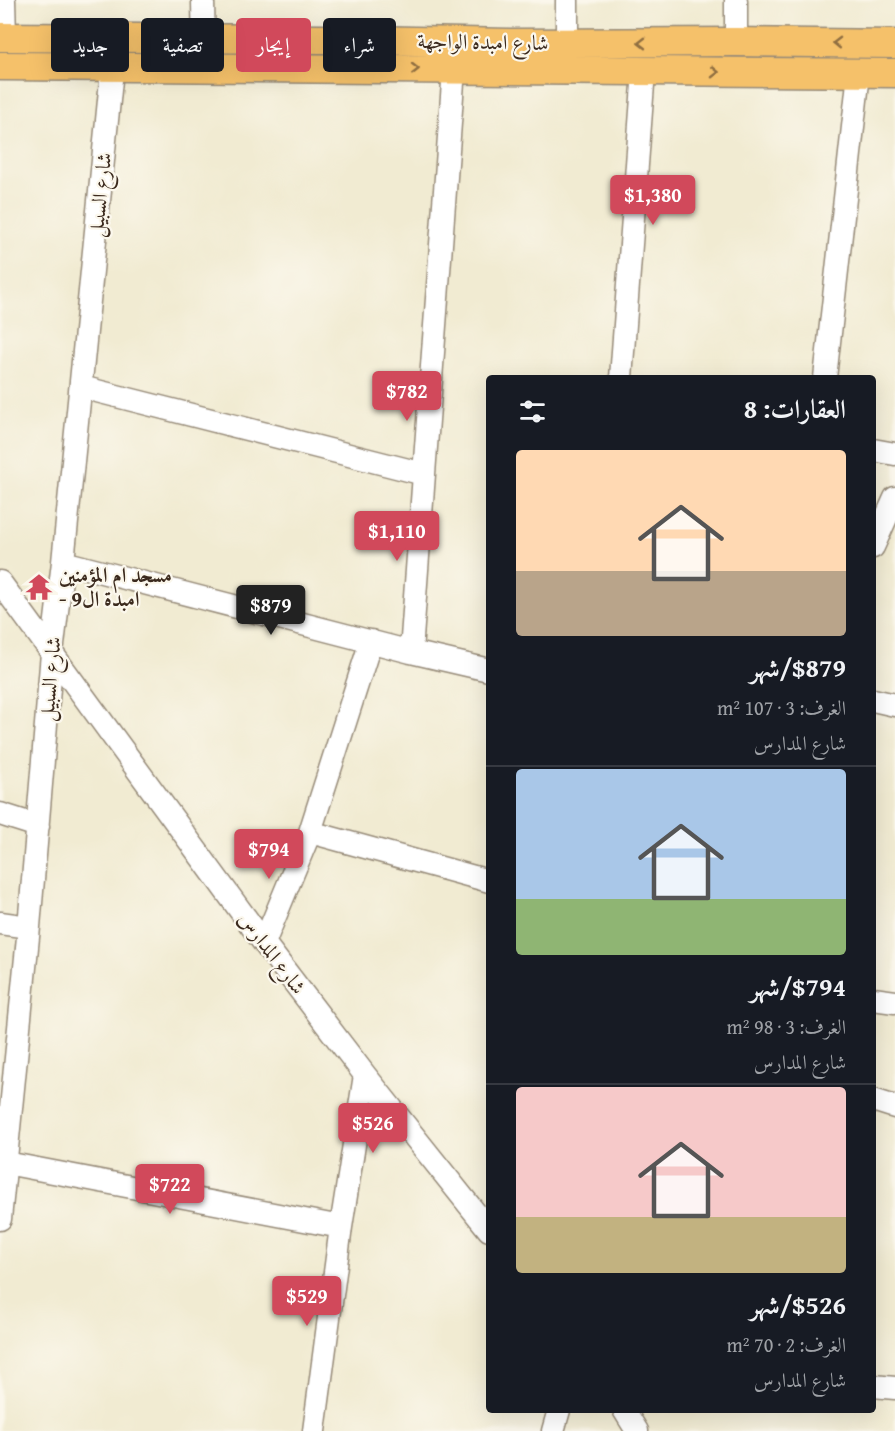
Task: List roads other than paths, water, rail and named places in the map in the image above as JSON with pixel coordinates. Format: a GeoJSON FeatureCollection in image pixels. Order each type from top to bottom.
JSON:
{"type":"FeatureCollection","features":[{"type":"Feature","properties":{"kind":"main road","name":"شارع امبدة الواجهة"},"geometry":{"type":"LineString","coordinates":[[2,37],[51,38]]}},
{"type":"Feature","properties":{"kind":"main road","name":"شارع امبدة الواجهة"},"geometry":{"type":"LineString","coordinates":[[224,39],[895,44]]}},
{"type":"Feature","properties":{"kind":"main road","name":"شارع امبدة الواجهة"},"geometry":{"type":"LineString","coordinates":[[0,66],[51,66]]}},
{"type":"Feature","properties":{"kind":"main road","name":"شارع امبدة الواجهة"},"geometry":{"type":"LineString","coordinates":[[224,68],[895,73]]}},
{"type":"Feature","properties":{"kind":"street"},"geometry":{"type":"LineString","coordinates":[[2,37],[4,0]]}},
{"type":"Feature","properties":{"kind":"street"},"geometry":{"type":"LineString","coordinates":[[203,0],[203,18]]}},
{"type":"Feature","properties":{"kind":"street"},"geometry":{"type":"LineString","coordinates":[[567,0],[567,43]]}},
{"type":"Feature","properties":{"kind":"street"},"geometry":{"type":"LineString","coordinates":[[736,0],[736,42]]}},
{"type":"Feature","properties":{"kind":"street"},"geometry":{"type":"LineString","coordinates":[[411,652],[454,69]]}},
{"type":"Feature","properties":{"kind":"street"},"geometry":{"type":"LineString","coordinates":[[621,375],[644,71]]}},
{"type":"Feature","properties":{"kind":"street","name":"شارع السبيل"},"geometry":{"type":"LineString","coordinates":[[0,1219],[6,1163],[8,1071],[28,927],[52,652],[112,72]]}},
{"type":"Feature","properties":{"kind":"street"},"geometry":{"type":"LineString","coordinates":[[825,375],[859,73]]}},
{"type":"Feature","properties":{"kind":"street"},"geometry":{"type":"LineString","coordinates":[[81,387],[424,474]]}},
{"type":"Feature","properties":{"kind":"street"},"geometry":{"type":"LineString","coordinates":[[876,451],[895,454]]}},
{"type":"Feature","properties":{"kind":"street"},"geometry":{"type":"LineString","coordinates":[[882,542],[895,498]]}},
{"type":"Feature","properties":{"kind":"street"},"geometry":{"type":"LineString","coordinates":[[63,562],[486,669]]}},
{"type":"Feature","properties":{"kind":"street","name":"شارع المدارس"},"geometry":{"type":"LineString","coordinates":[[0,582],[264,943],[365,1075],[486,1226]]}},
{"type":"Feature","properties":{"kind":"street"},"geometry":{"type":"LineString","coordinates":[[264,943],[310,832],[371,641]]}},
{"type":"Feature","properties":{"kind":"street"},"geometry":{"type":"LineString","coordinates":[[876,701],[895,705]]}},
{"type":"Feature","properties":{"kind":"street"},"geometry":{"type":"LineString","coordinates":[[0,814],[38,826]]}},
{"type":"Feature","properties":{"kind":"street"},"geometry":{"type":"LineString","coordinates":[[310,832],[486,880]]}},
{"type":"Feature","properties":{"kind":"street"},"geometry":{"type":"LineString","coordinates":[[0,923],[28,927]]}},
{"type":"Feature","properties":{"kind":"street"},"geometry":{"type":"LineString","coordinates":[[876,999],[895,1002]]}},
{"type":"Feature","properties":{"kind":"street"},"geometry":{"type":"LineString","coordinates":[[314,1431],[341,1227],[365,1075]]}},
{"type":"Feature","properties":{"kind":"street"},"geometry":{"type":"LineString","coordinates":[[876,1101],[895,1107]]}},
{"type":"Feature","properties":{"kind":"street"},"geometry":{"type":"LineString","coordinates":[[6,1163],[341,1227]]}},
{"type":"Feature","properties":{"kind":"street"},"geometry":{"type":"LineString","coordinates":[[876,1386],[895,1388]]}},
{"type":"Feature","properties":{"kind":"street"},"geometry":{"type":"LineString","coordinates":[[553,1431],[558,1413]]}},
{"type":"Feature","properties":{"kind":"street"},"geometry":{"type":"LineString","coordinates":[[626,1413],[637,1431]]}},
{"type":"Feature","properties":{"kind":"place","name":"مسجد ام المؤمنين - امبدة ال9"},"geometry":{"type":"Point","coordinates":[39,587]}}]}
